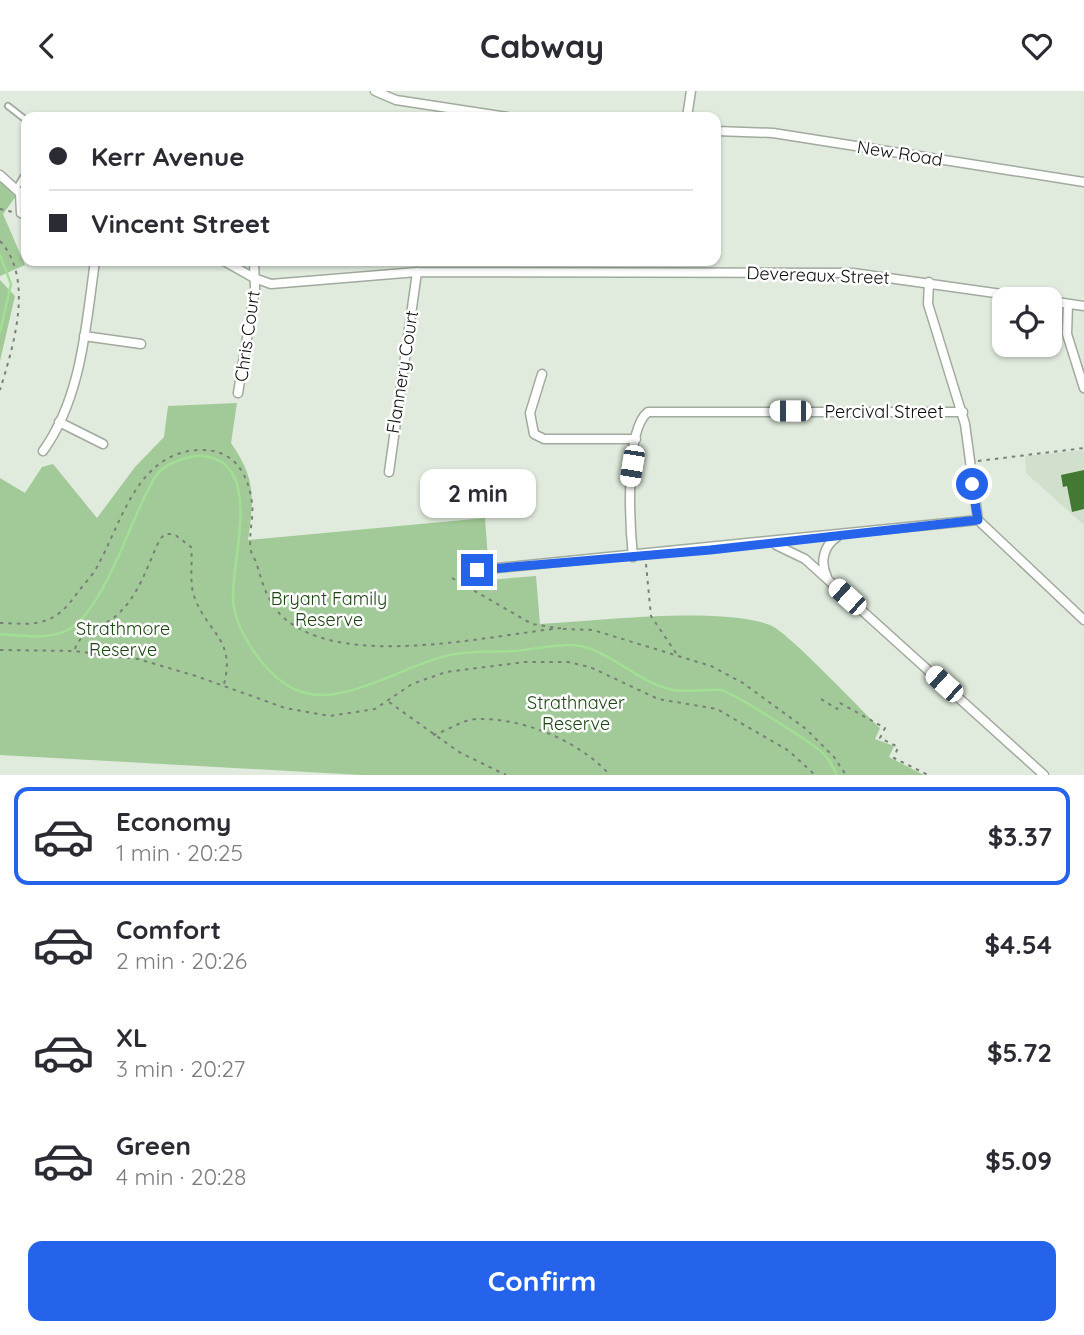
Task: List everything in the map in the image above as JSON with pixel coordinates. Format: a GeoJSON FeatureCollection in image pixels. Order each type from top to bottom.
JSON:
{"type":"FeatureCollection","features":[{"type":"Feature","properties":{"kind":"street"},"geometry":{"type":"LineString","coordinates":[[375,91],[396,100],[474,112]]}},
{"type":"Feature","properties":{"kind":"street"},"geometry":{"type":"LineString","coordinates":[[688,112],[691,91]]}},
{"type":"Feature","properties":{"kind":"street","name":"New Road"},"geometry":{"type":"LineString","coordinates":[[721,131],[773,133],[1084,182]]}},
{"type":"Feature","properties":{"kind":"street"},"geometry":{"type":"LineString","coordinates":[[0,175],[21,196]]}},
{"type":"Feature","properties":{"kind":"street"},"geometry":{"type":"LineString","coordinates":[[43,451],[59,422],[76,375],[94,266]]}},
{"type":"Feature","properties":{"kind":"street","name":"Devereaux Street"},"geometry":{"type":"LineString","coordinates":[[234,266],[254,278],[280,283],[417,272],[853,273],[992,292]]}},
{"type":"Feature","properties":{"kind":"street","name":"Chris Court"},"geometry":{"type":"LineString","coordinates":[[238,393],[254,266]]}},
{"type":"Feature","properties":{"kind":"street","name":"Flannery Court"},"geometry":{"type":"LineString","coordinates":[[389,472],[417,272]]}},
{"type":"Feature","properties":{"kind":"street"},"geometry":{"type":"LineString","coordinates":[[929,282],[928,304],[963,412],[978,520],[1084,620]]}},
{"type":"Feature","properties":{"kind":"street"},"geometry":{"type":"LineString","coordinates":[[1062,303],[1084,306]]}},
{"type":"Feature","properties":{"kind":"street"},"geometry":{"type":"LineString","coordinates":[[1068,304],[1067,334],[1084,388]]}},
{"type":"Feature","properties":{"kind":"street"},"geometry":{"type":"LineString","coordinates":[[84,336],[141,344]]}},
{"type":"Feature","properties":{"kind":"street"},"geometry":{"type":"LineString","coordinates":[[542,373],[530,413],[534,434],[544,439],[636,439],[628,499],[633,557]]}},
{"type":"Feature","properties":{"kind":"street","name":"Percival Street"},"geometry":{"type":"LineString","coordinates":[[636,439],[640,419],[653,411],[963,412]]}},
{"type":"Feature","properties":{"kind":"street"},"geometry":{"type":"LineString","coordinates":[[59,422],[103,444]]}},
{"type":"Feature","properties":{"kind":"street"},"geometry":{"type":"LineString","coordinates":[[477,570],[633,557],[978,520]]}},
{"type":"Feature","properties":{"kind":"street"},"geometry":{"type":"LineString","coordinates":[[828,580],[822,568],[823,557],[831,541],[841,535]]}},
{"type":"Feature","properties":{"kind":"street"},"geometry":{"type":"LineString","coordinates":[[759,544],[787,548],[828,580],[1044,775]]}},
{"type":"Feature","properties":{"kind":"lane"},"geometry":{"type":"LineString","coordinates":[[8,106],[21,116]]}},
{"type":"Feature","properties":{"kind":"lane"},"geometry":{"type":"LineString","coordinates":[[16,189],[21,180]]}},
{"type":"Feature","properties":{"kind":"path"},"geometry":{"type":"LineString","coordinates":[[0,209],[21,212]]}},
{"type":"Feature","properties":{"kind":"path"},"geometry":{"type":"LineString","coordinates":[[0,241],[8,250],[17,272],[18,296],[12,351],[0,390]]}},
{"type":"Feature","properties":{"kind":"path"},"geometry":{"type":"LineString","coordinates":[[977,461],[1084,449]]}},
{"type":"Feature","properties":{"kind":"path"},"geometry":{"type":"LineString","coordinates":[[0,623],[47,621],[61,612],[97,568],[132,495],[148,474],[171,457],[198,450],[218,451],[233,458],[244,472],[252,503],[251,551],[261,585],[275,608],[287,621],[304,631],[329,641],[369,645],[481,639],[561,628]]}},
{"type":"Feature","properties":{"kind":"path"},"geometry":{"type":"LineString","coordinates":[[74,651],[81,638],[115,617],[135,595],[160,540],[165,534],[174,534],[191,547],[193,593],[199,607],[225,645],[229,659],[224,685]]}},
{"type":"Feature","properties":{"kind":"path"},"geometry":{"type":"LineString","coordinates":[[646,563],[651,616],[678,657]]}},
{"type":"Feature","properties":{"kind":"path"},"geometry":{"type":"LineString","coordinates":[[452,578],[532,624],[593,630],[711,666],[743,683],[806,729],[834,757],[846,775]]}},
{"type":"Feature","properties":{"kind":"path"},"geometry":{"type":"LineString","coordinates":[[0,650],[74,651],[166,666],[285,708],[330,716],[367,712],[412,684],[446,672],[525,662],[568,662],[590,667],[658,699],[718,709],[789,751],[815,775]]}},
{"type":"Feature","properties":{"kind":"path"},"geometry":{"type":"LineString","coordinates":[[821,699],[837,709],[840,703],[885,728],[880,738],[898,747],[894,758],[928,775]]}},
{"type":"Feature","properties":{"kind":"path"},"geometry":{"type":"LineString","coordinates":[[388,701],[459,753],[506,775]]}},
{"type":"Feature","properties":{"kind":"path"},"geometry":{"type":"LineString","coordinates":[[433,734],[449,731],[476,719],[535,728],[571,745],[600,764],[610,775]]}},
{"type":"Feature","properties":{"kind":"shaded area"},"geometry":{"type":"Polygon","coordinates":[[[1084,450],[1084,525],[1026,473],[1025,456],[1084,450]]]}},
{"type":"Feature","properties":{"kind":"green space"},"geometry":{"type":"Polygon","coordinates":[[[0,182],[16,196],[3,214],[23,266],[0,276],[0,182]]]}},
{"type":"Feature","properties":{"kind":"green space"},"geometry":{"type":"Polygon","coordinates":[[[0,280],[15,296],[0,361],[0,280]]]}},
{"type":"Feature","properties":{"kind":"green space","name":"Strathmore Reserve"},"geometry":{"type":"Polygon","coordinates":[[[237,403],[231,443],[245,467],[251,489],[248,540],[485,518],[488,559],[474,561],[476,581],[536,576],[540,624],[625,618],[721,616],[770,625],[808,656],[880,728],[875,739],[894,746],[889,757],[924,775],[361,775],[0,755],[0,478],[25,493],[42,467],[53,464],[97,518],[135,467],[164,437],[168,406],[237,403]]]}},
{"type":"Feature","properties":{"kind":"building"},"geometry":{"type":"Polygon","coordinates":[[[1084,470],[1084,509],[1072,512],[1067,486],[1063,487],[1061,475],[1084,470]]]}},
{"type":"Feature","properties":{"kind":"waterway"},"geometry":{"type":"LineString","coordinates":[[0,255],[11,284],[0,332]]}},
{"type":"Feature","properties":{"kind":"waterway"},"geometry":{"type":"LineString","coordinates":[[0,634],[48,636],[67,631],[74,626],[85,615],[105,584],[157,475],[179,460],[202,456],[221,462],[233,475],[239,493],[239,538],[233,599],[239,625],[262,663],[294,689],[313,695],[334,694],[356,689],[443,657],[463,653],[515,651],[563,645],[582,646],[601,653],[659,686],[681,691],[721,690],[728,693],[774,719],[818,749],[827,757],[837,775]]}},
{"type":"Feature","properties":{"kind":"route"},"geometry":{"type":"LineString","coordinates":[[477,570],[710,550],[978,520],[972,484]]}},
{"type":"Feature","properties":{"kind":"park label","name":"Bryant Family Reserve"},"geometry":{"type":"Point","coordinates":[329,608]}},
{"type":"Feature","properties":{"kind":"park label","name":"Strathnaver Reserve"},"geometry":{"type":"Point","coordinates":[576,712]}}]}
